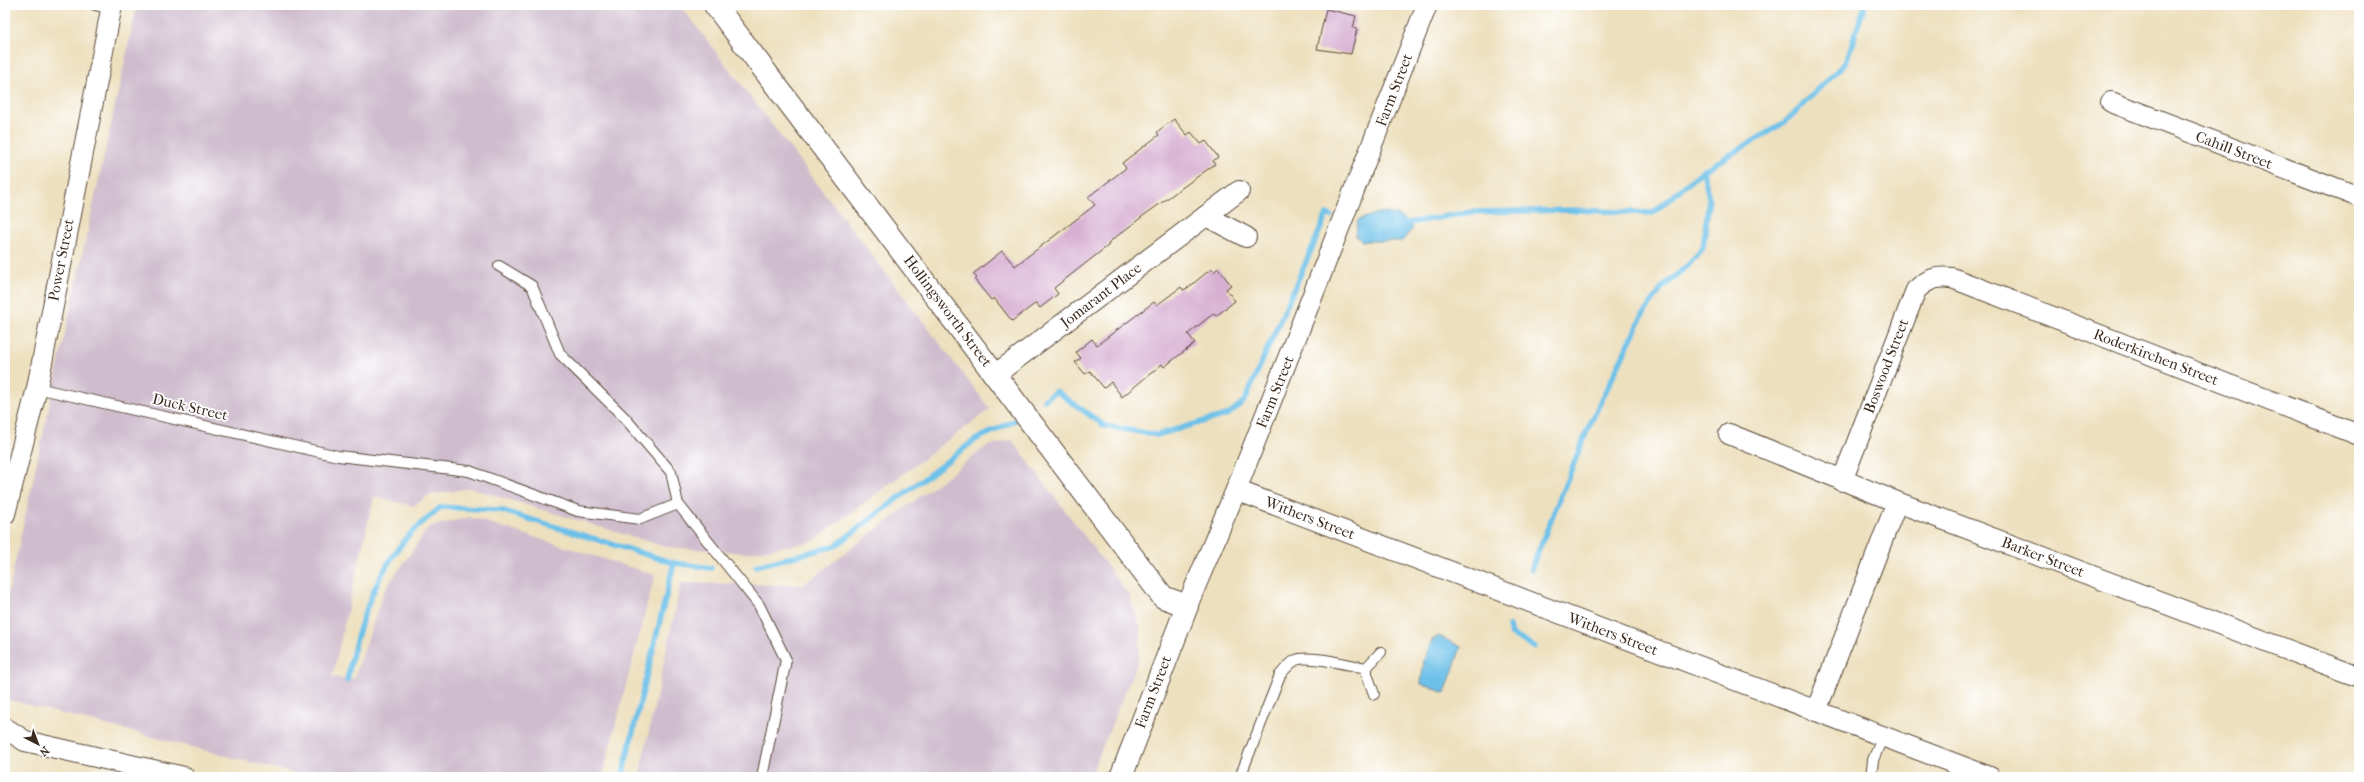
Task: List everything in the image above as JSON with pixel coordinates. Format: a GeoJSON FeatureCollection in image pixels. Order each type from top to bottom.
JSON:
{"type":"FeatureCollection","features":[{"type":"Feature","properties":{"kind":"street","name":"Hollingsworth Street"},"geometry":{"type":"LineString","coordinates":[[715,5],[996,374],[1163,597],[1188,606]]}},
{"type":"Feature","properties":{"kind":"street","name":"Farm Street"},"geometry":{"type":"LineString","coordinates":[[1121,777],[1427,5]]}},
{"type":"Feature","properties":{"kind":"street","name":"Power Street"},"geometry":{"type":"LineString","coordinates":[[5,514],[37,388],[106,6]]}},
{"type":"Feature","properties":{"kind":"street","name":"Cahill Street"},"geometry":{"type":"LineString","coordinates":[[2111,102],[2359,197]]}},
{"type":"Feature","properties":{"kind":"street","name":"Jomarant Place"},"geometry":{"type":"LineString","coordinates":[[996,374],[1239,191]]}},
{"type":"Feature","properties":{"kind":"street"},"geometry":{"type":"LineString","coordinates":[[1206,216],[1246,237]]}},
{"type":"Feature","properties":{"kind":"street","name":"Boswood Street"},"geometry":{"type":"LineString","coordinates":[[1842,481],[1916,290],[1927,280],[1940,276],[1952,278]]}},
{"type":"Feature","properties":{"kind":"street","name":"Roderkirchen Street"},"geometry":{"type":"LineString","coordinates":[[1952,278],[2359,435]]}},
{"type":"Feature","properties":{"kind":"street","name":"Barker Street"},"geometry":{"type":"LineString","coordinates":[[1729,434],[1842,481],[2359,677]]}},
{"type":"Feature","properties":{"kind":"street","name":"Withers Street"},"geometry":{"type":"LineString","coordinates":[[1236,490],[1990,777]]}},
{"type":"Feature","properties":{"kind":"street"},"geometry":{"type":"LineString","coordinates":[[1816,711],[1897,502]]}},
{"type":"Feature","properties":{"kind":"street"},"geometry":{"type":"LineString","coordinates":[[5,728],[25,741],[184,777]]}},
{"type":"Feature","properties":{"kind":"lane"},"geometry":{"type":"LineString","coordinates":[[499,266],[532,286],[560,354],[624,417],[670,472],[678,504],[759,605],[786,660],[762,777]]}},
{"type":"Feature","properties":{"kind":"lane","name":"Duck Street"},"geometry":{"type":"LineString","coordinates":[[37,388],[338,456],[469,471],[578,511],[640,520],[678,504]]}},
{"type":"Feature","properties":{"kind":"lane"},"geometry":{"type":"LineString","coordinates":[[1374,694],[1367,674],[1367,668],[1382,652]]}},
{"type":"Feature","properties":{"kind":"lane"},"geometry":{"type":"LineString","coordinates":[[1240,777],[1280,675],[1288,666],[1298,659],[1309,659],[1367,668]]}},
{"type":"Feature","properties":{"kind":"lane"},"geometry":{"type":"LineString","coordinates":[[1871,777],[1873,760],[1883,736]]}},
{"type":"Feature","properties":{"kind":"shaded area"},"geometry":{"type":"Polygon","coordinates":[[[137,5],[680,5],[990,409],[812,542],[744,553],[667,547],[470,488],[429,495],[414,506],[374,497],[332,677],[354,679],[384,591],[429,527],[470,517],[655,575],[602,777],[308,777],[5,699],[5,608],[137,5]]]}},
{"type":"Feature","properties":{"kind":"shaded area"},"geometry":{"type":"Polygon","coordinates":[[[1012,440],[1129,595],[1141,630],[1138,661],[1090,777],[639,777],[681,583],[803,585],[987,446],[1012,440]]]}},
{"type":"Feature","properties":{"kind":"water"},"geometry":{"type":"Polygon","coordinates":[[[1378,213],[1393,214],[1405,220],[1413,228],[1402,241],[1362,241],[1355,235],[1358,220],[1378,213]]]}},
{"type":"Feature","properties":{"kind":"water"},"geometry":{"type":"Polygon","coordinates":[[[1439,636],[1461,647],[1445,693],[1421,684],[1424,660],[1432,640],[1439,636]]]}},
{"type":"Feature","properties":{"kind":"building"},"geometry":{"type":"Polygon","coordinates":[[[1326,9],[1356,16],[1353,28],[1357,29],[1351,54],[1317,49],[1326,9]]]}},
{"type":"Feature","properties":{"kind":"building"},"geometry":{"type":"Polygon","coordinates":[[[1174,119],[1187,135],[1191,132],[1201,144],[1206,141],[1218,157],[1213,161],[1215,164],[1108,243],[1109,245],[1054,288],[1058,294],[1040,308],[1036,303],[1012,321],[994,298],[991,300],[975,280],[977,278],[973,274],[1002,251],[1015,266],[1095,205],[1088,197],[1126,168],[1122,163],[1159,135],[1157,132],[1174,119]]]}},
{"type":"Feature","properties":{"kind":"building"},"geometry":{"type":"Polygon","coordinates":[[[1218,268],[1231,285],[1226,289],[1235,301],[1216,316],[1214,313],[1188,334],[1195,343],[1164,367],[1162,364],[1122,397],[1111,382],[1104,388],[1090,371],[1085,374],[1075,362],[1081,358],[1076,352],[1092,339],[1097,345],[1154,302],[1157,305],[1181,287],[1183,290],[1189,287],[1211,269],[1214,272],[1218,268]]]}},
{"type":"Feature","properties":{"kind":"waterway"},"geometry":{"type":"LineString","coordinates":[[1402,224],[1471,212],[1574,210],[1653,213],[1701,172],[1785,122],[1846,62],[1865,5]]}},
{"type":"Feature","properties":{"kind":"waterway"},"geometry":{"type":"LineString","coordinates":[[1531,569],[1589,426],[1642,316],[1663,287],[1689,264],[1703,248],[1709,198],[1703,171]]}},
{"type":"Feature","properties":{"kind":"waterway"},"geometry":{"type":"LineString","coordinates":[[1044,400],[1056,391],[1105,426],[1157,435],[1229,414],[1245,400],[1327,214],[1331,216]]}},
{"type":"Feature","properties":{"kind":"waterway"},"geometry":{"type":"LineString","coordinates":[[756,566],[835,546],[975,440],[1016,420]]}},
{"type":"Feature","properties":{"kind":"waterway"},"geometry":{"type":"LineString","coordinates":[[347,680],[356,642],[368,604],[376,585],[396,551],[409,535],[441,507],[500,510],[674,563],[711,568]]}},
{"type":"Feature","properties":{"kind":"waterway"},"geometry":{"type":"LineString","coordinates":[[622,777],[674,563]]}},
{"type":"Feature","properties":{"kind":"waterway"},"geometry":{"type":"LineString","coordinates":[[1509,626],[1511,634],[1534,647]]}}]}
